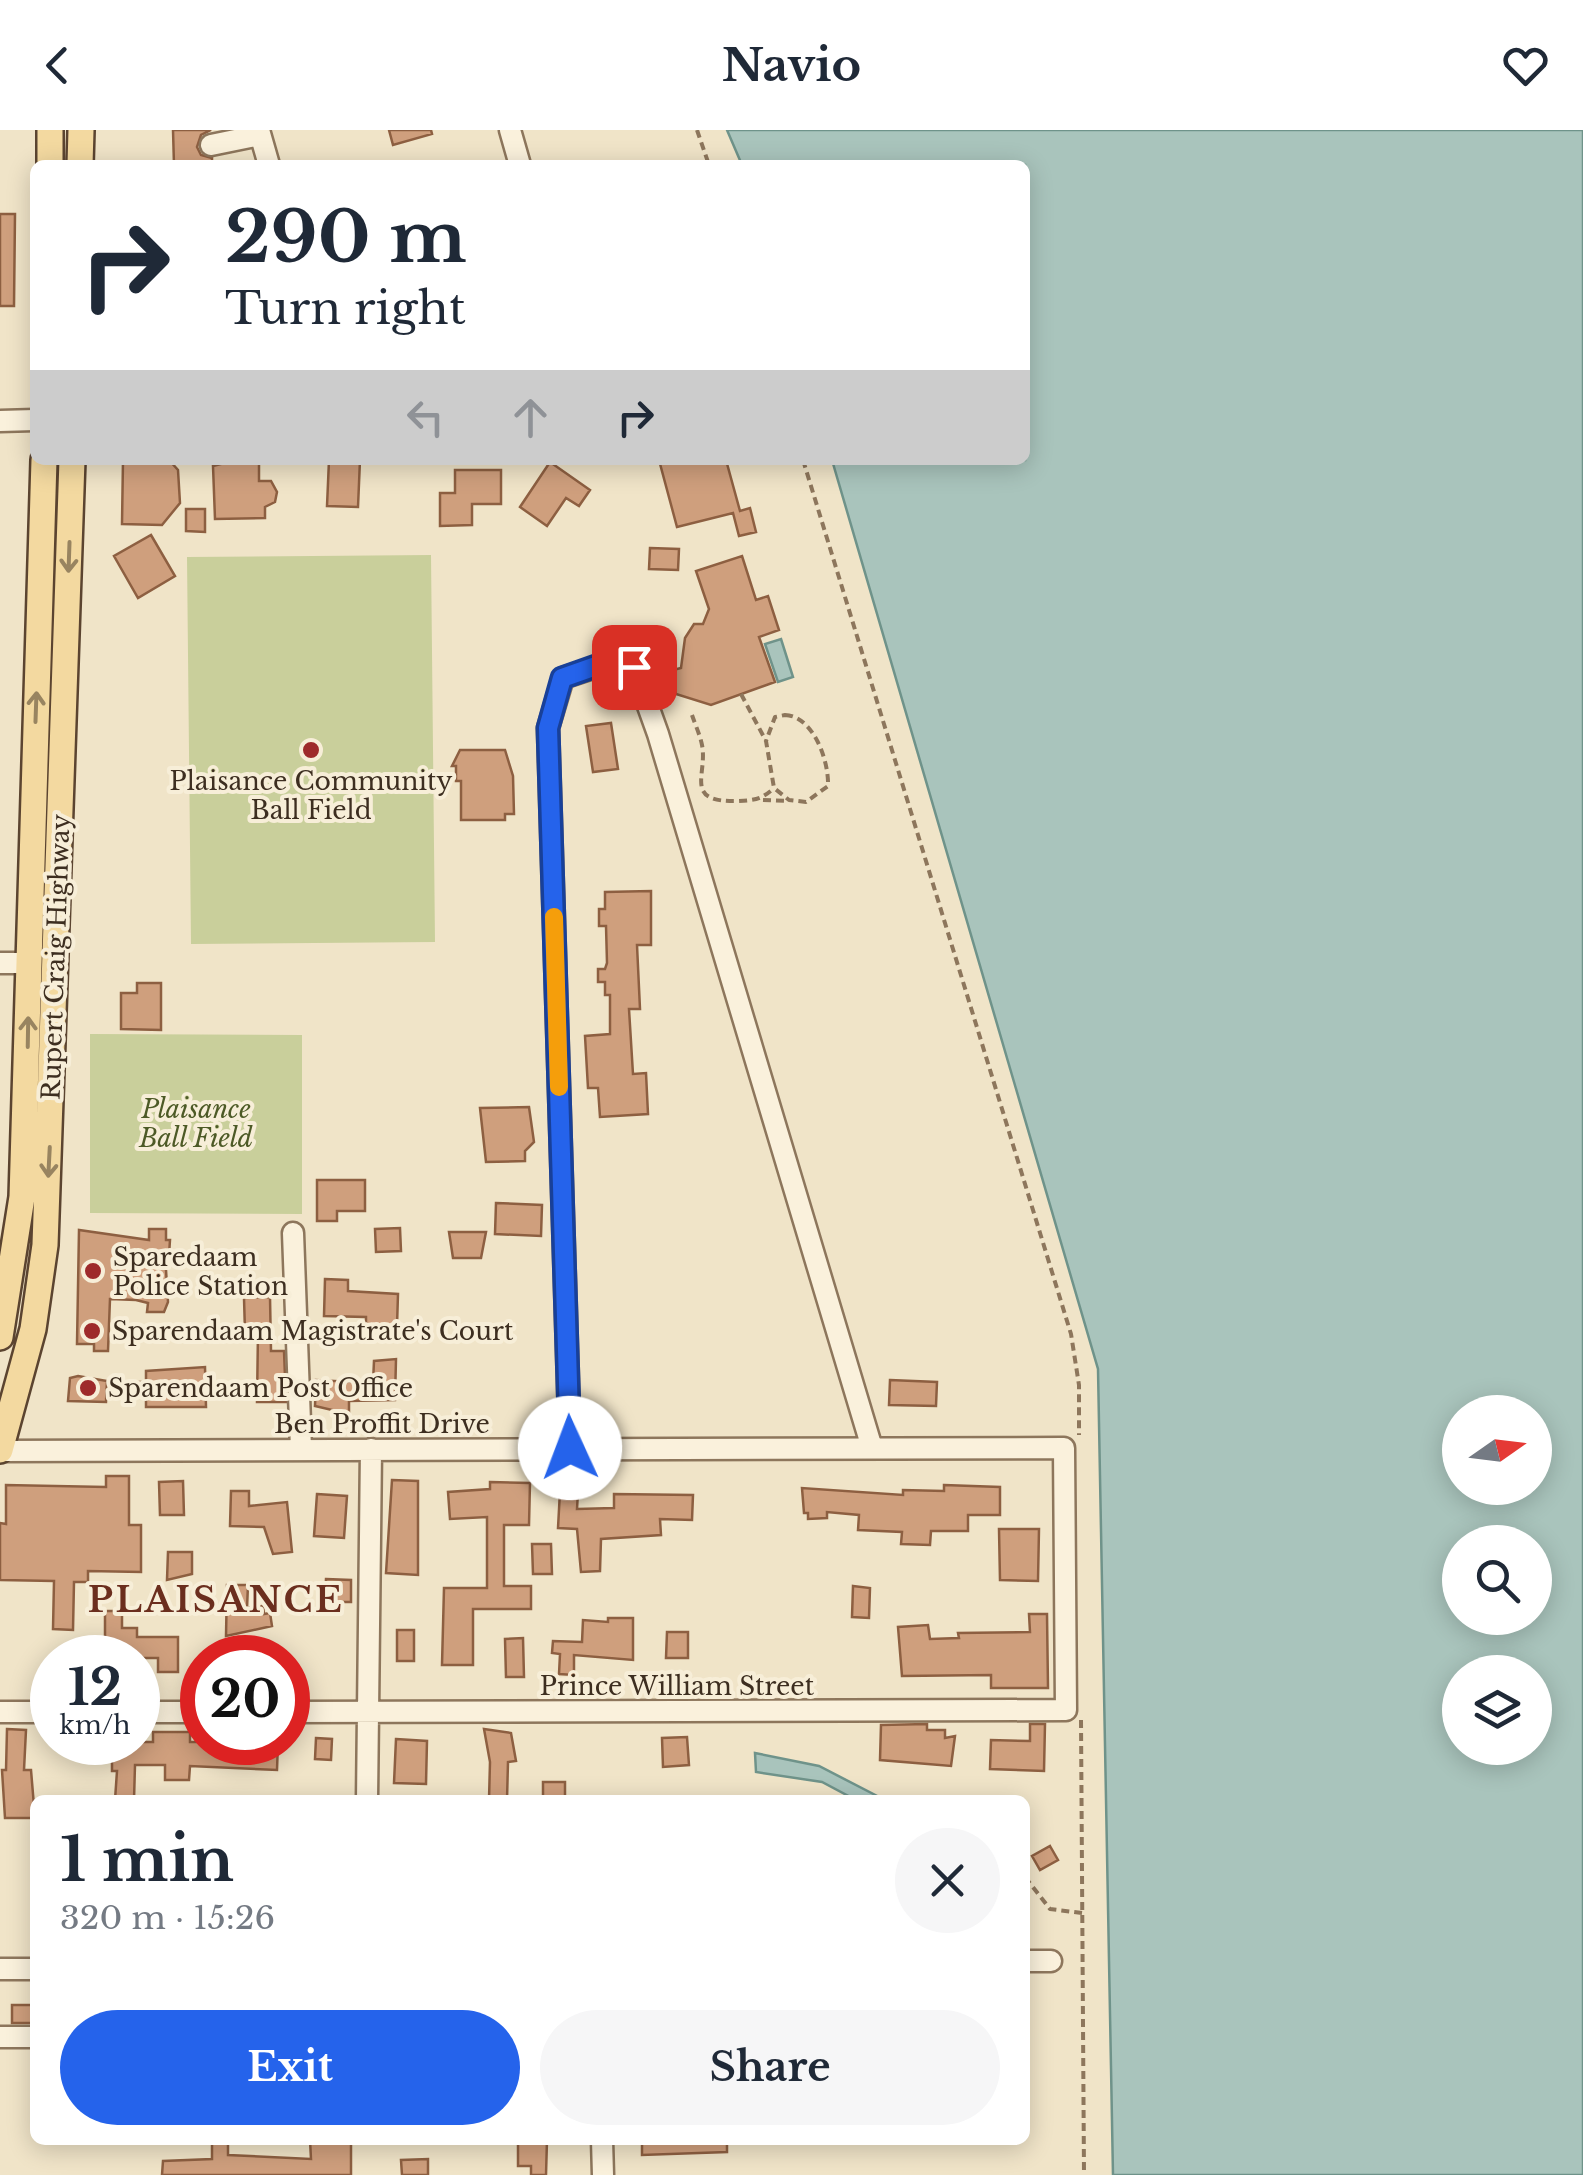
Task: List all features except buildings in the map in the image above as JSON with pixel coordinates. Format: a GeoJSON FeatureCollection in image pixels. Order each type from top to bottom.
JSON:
{"type":"FeatureCollection","features":[{"type":"Feature","properties":{"kind":"main road"},"geometry":{"type":"LineString","coordinates":[[50,130],[50,160]]}},
{"type":"Feature","properties":{"kind":"main road"},"geometry":{"type":"LineString","coordinates":[[80,160],[81,130]]}},
{"type":"Feature","properties":{"kind":"main road","name":"Rupert Craig Highway"},"geometry":{"type":"LineString","coordinates":[[0,1337],[22,1197],[44,465]]}},
{"type":"Feature","properties":{"kind":"main road","name":"Rupert Craig Highway"},"geometry":{"type":"LineString","coordinates":[[0,1450],[33,1329],[45,1245],[72,465]]}},
{"type":"Feature","properties":{"kind":"street"},"geometry":{"type":"LineString","coordinates":[[510,130],[519,160]]}},
{"type":"Feature","properties":{"kind":"street"},"geometry":{"type":"LineString","coordinates":[[212,145],[259,132],[268,160]]}},
{"type":"Feature","properties":{"kind":"street"},"geometry":{"type":"LineString","coordinates":[[0,421],[30,420]]}},
{"type":"Feature","properties":{"kind":"street"},"geometry":{"type":"LineString","coordinates":[[570,1448],[548,728],[562,678],[596,666],[634,667],[658,734],[872,1448]]}},
{"type":"Feature","properties":{"kind":"street"},"geometry":{"type":"LineString","coordinates":[[0,963],[28,963]]}},
{"type":"Feature","properties":{"kind":"street"},"geometry":{"type":"LineString","coordinates":[[293,1233],[301,1449]]}},
{"type":"Feature","properties":{"kind":"street"},"geometry":{"type":"LineString","coordinates":[[1072,1446],[1074,1714]]}},
{"type":"Feature","properties":{"kind":"street","name":"Ben Proffit Drive"},"geometry":{"type":"LineString","coordinates":[[0,1450],[1072,1446]]}},
{"type":"Feature","properties":{"kind":"street"},"geometry":{"type":"LineString","coordinates":[[368,1795],[371,1448]]}},
{"type":"Feature","properties":{"kind":"street"},"geometry":{"type":"LineString","coordinates":[[0,1712],[30,1712]]}},
{"type":"Feature","properties":{"kind":"street","name":"Prince William Street"},"geometry":{"type":"LineString","coordinates":[[310,1712],[1074,1714]]}},
{"type":"Feature","properties":{"kind":"street"},"geometry":{"type":"LineString","coordinates":[[1030,1961],[1051,1961]]}},
{"type":"Feature","properties":{"kind":"street"},"geometry":{"type":"LineString","coordinates":[[0,1969],[30,1969]]}},
{"type":"Feature","properties":{"kind":"street"},"geometry":{"type":"LineString","coordinates":[[0,2038],[30,2038]]}},
{"type":"Feature","properties":{"kind":"street"},"geometry":{"type":"LineString","coordinates":[[602,2145],[603,2175]]}},
{"type":"Feature","properties":{"kind":"path"},"geometry":{"type":"LineString","coordinates":[[697,130],[707,160]]}},
{"type":"Feature","properties":{"kind":"path"},"geometry":{"type":"LineString","coordinates":[[804,465],[1071,1334],[1079,1385],[1072,1446]]}},
{"type":"Feature","properties":{"kind":"path"},"geometry":{"type":"LineString","coordinates":[[741,694],[766,741],[774,788],[780,795],[798,801]]}},
{"type":"Feature","properties":{"kind":"path"},"geometry":{"type":"LineString","coordinates":[[692,715],[703,748],[700,783],[708,796],[722,802],[798,801],[814,799],[828,786],[828,773],[806,722],[798,715],[775,717],[766,741]]}},
{"type":"Feature","properties":{"kind":"path"},"geometry":{"type":"LineString","coordinates":[[761,800],[774,788]]}},
{"type":"Feature","properties":{"kind":"path"},"geometry":{"type":"LineString","coordinates":[[1074,1714],[1082,1912],[1084,2175]]}},
{"type":"Feature","properties":{"kind":"path"},"geometry":{"type":"LineString","coordinates":[[1030,1884],[1050,1909],[1082,1912]]}},
{"type":"Feature","properties":{"kind":"green space","name":"Plaisance Community Ball Field"},"geometry":{"type":"Polygon","coordinates":[[[431,555],[435,942],[191,944],[187,557],[431,555]]]}},
{"type":"Feature","properties":{"kind":"green space","name":"Plaisance Ball Field"},"geometry":{"type":"Polygon","coordinates":[[[90,1034],[302,1035],[302,1214],[90,1213],[90,1034]]]}},
{"type":"Feature","properties":{"kind":"water"},"geometry":{"type":"Polygon","coordinates":[[[727,130],[1583,130],[1583,2175],[1113,2175],[1098,1369],[833,465],[1030,465],[1030,160],[740,160],[727,130]]]}},
{"type":"Feature","properties":{"kind":"water"},"geometry":{"type":"Polygon","coordinates":[[[781,639],[793,677],[778,682],[765,644],[781,639]]]}},
{"type":"Feature","properties":{"kind":"water"},"geometry":{"type":"Polygon","coordinates":[[[755,1753],[819,1766],[875,1795],[847,1795],[822,1782],[756,1772],[755,1753]]]}},
{"type":"Feature","properties":{"kind":"slow traffic"},"geometry":{"type":"LineString","coordinates":[[554,917],[559,1087]]}},
{"type":"Feature","properties":{"kind":"place","name":"Plaisance Community Ball Field"},"geometry":{"type":"Point","coordinates":[311,750]}},
{"type":"Feature","properties":{"kind":"place","name":"Sparedaam Police Station"},"geometry":{"type":"Point","coordinates":[93,1271]}},
{"type":"Feature","properties":{"kind":"place","name":"Sparendaam Magistrate's Court"},"geometry":{"type":"Point","coordinates":[92,1331]}},
{"type":"Feature","properties":{"kind":"place","name":"Sparendaam Post Office"},"geometry":{"type":"Point","coordinates":[88,1388]}},
{"type":"Feature","properties":{"kind":"district","name":"PLAISANCE"},"geometry":{"type":"Point","coordinates":[216,1599]}},
{"type":"Feature","properties":{"kind":"route"},"geometry":{"type":"LineString","coordinates":[[570,1448],[548,728],[562,678],[596,666],[634,667]]}}]}
